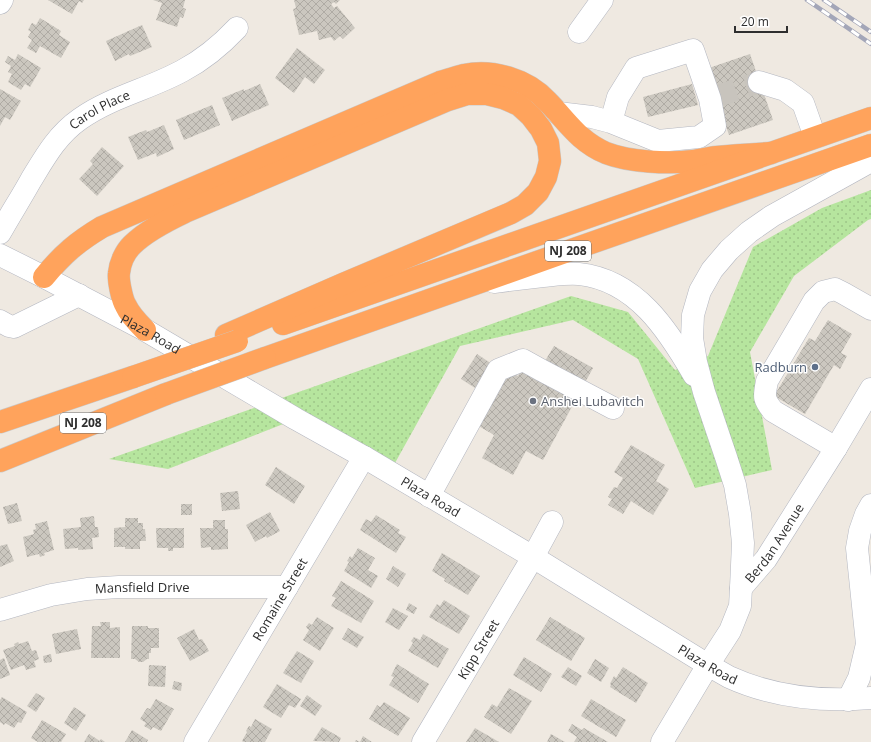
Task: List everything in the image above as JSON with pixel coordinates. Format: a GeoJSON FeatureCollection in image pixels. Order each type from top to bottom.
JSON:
{"type":"FeatureCollection","features":[{"type":"Feature","properties":{"kind":"highway"},"geometry":{"type":"LineString","coordinates":[[44,277],[57,261],[72,247],[102,227],[440,82],[465,75],[489,74],[510,77],[529,86],[546,100],[574,132],[589,144],[606,153],[627,158],[671,163],[715,157],[771,153]]}},
{"type":"Feature","properties":{"kind":"highway"},"geometry":{"type":"LineString","coordinates":[[145,330],[125,305],[121,292],[119,273],[122,259],[131,246],[146,234],[184,212],[448,100],[467,94],[487,94],[503,98],[519,105],[531,116],[541,129],[548,143],[550,161],[546,177],[538,192],[525,204],[511,213],[336,287],[232,338]]}},
{"type":"Feature","properties":{"kind":"highway","name":"NJ 208"},"geometry":{"type":"LineString","coordinates":[[0,422],[133,377],[232,338],[871,118]]}},
{"type":"Feature","properties":{"kind":"highway","name":"NJ 208"},"geometry":{"type":"LineString","coordinates":[[0,453],[476,283],[871,145]]}},
{"type":"Feature","properties":{"kind":"highway"},"geometry":{"type":"LineString","coordinates":[[0,461],[166,394]]}},
{"type":"Feature","properties":{"kind":"street"},"geometry":{"type":"LineString","coordinates":[[579,32],[602,0]]}},
{"type":"Feature","properties":{"kind":"street","name":"Carol Place"},"geometry":{"type":"LineString","coordinates":[[0,233],[48,153],[62,134],[80,119],[99,107],[181,72],[198,62],[237,28]]}},
{"type":"Feature","properties":{"kind":"street"},"geometry":{"type":"LineString","coordinates":[[558,113],[592,117],[611,122],[658,141],[699,137],[715,126],[712,98],[693,50],[636,68],[618,97],[611,122]]}},
{"type":"Feature","properties":{"kind":"street"},"geometry":{"type":"LineString","coordinates":[[759,82],[785,90],[803,103],[815,137]]}},
{"type":"Feature","properties":{"kind":"street"},"geometry":{"type":"LineString","coordinates":[[741,588],[743,543],[735,486],[704,392],[696,362],[692,338],[693,315],[700,291],[712,270],[728,250],[749,232],[766,220],[871,161]]}},
{"type":"Feature","properties":{"kind":"street","name":"Plaza Road"},"geometry":{"type":"LineString","coordinates":[[0,255],[145,330],[533,557],[708,665],[732,678],[777,693],[802,697],[848,700],[871,698]]}},
{"type":"Feature","properties":{"kind":"street"},"geometry":{"type":"LineString","coordinates":[[476,283],[578,274],[598,277],[617,285],[635,297],[649,310],[675,345],[704,392]]}},
{"type":"Feature","properties":{"kind":"street"},"geometry":{"type":"LineString","coordinates":[[836,448],[774,411],[767,404],[764,396],[767,381],[814,301],[823,292],[835,289],[843,292],[871,309]]}},
{"type":"Feature","properties":{"kind":"street"},"geometry":{"type":"LineString","coordinates":[[0,321],[14,327],[79,295]]}},
{"type":"Feature","properties":{"kind":"street"},"geometry":{"type":"LineString","coordinates":[[429,496],[498,370],[523,360],[613,408]]}},
{"type":"Feature","properties":{"kind":"street","name":"Berdan Avenue"},"geometry":{"type":"LineString","coordinates":[[662,742],[730,631],[740,606],[741,588],[766,560],[871,389]]}},
{"type":"Feature","properties":{"kind":"street","name":"Romaine Street"},"geometry":{"type":"LineString","coordinates":[[195,742],[364,457]]}},
{"type":"Feature","properties":{"kind":"street"},"geometry":{"type":"LineString","coordinates":[[848,700],[859,678],[869,647],[867,597],[858,548],[860,531],[871,505]]}},
{"type":"Feature","properties":{"kind":"street","name":"Kipp Street"},"geometry":{"type":"LineString","coordinates":[[423,742],[533,557],[552,522]]}},
{"type":"Feature","properties":{"kind":"street","name":"Mansfield Drive"},"geometry":{"type":"LineString","coordinates":[[0,610],[51,595],[87,589],[119,587],[288,587]]}},
{"type":"Feature","properties":{"kind":"green space"},"geometry":{"type":"Polygon","coordinates":[[[871,190],[871,219],[794,276],[750,352],[772,470],[695,488],[638,359],[573,320],[460,346],[390,472],[296,419],[168,469],[109,459],[571,296],[628,312],[675,370],[708,356],[753,247],[822,208],[871,190]]]}},
{"type":"Feature","properties":{"kind":"building"},"geometry":{"type":"Polygon","coordinates":[[[48,0],[84,0],[82,3],[79,1],[72,14],[48,0]]]}},
{"type":"Feature","properties":{"kind":"building"},"geometry":{"type":"Polygon","coordinates":[[[153,0],[185,0],[183,8],[186,9],[183,18],[180,17],[177,27],[156,20],[162,3],[153,0]]]}},
{"type":"Feature","properties":{"kind":"building"},"geometry":{"type":"Polygon","coordinates":[[[294,0],[340,0],[336,4],[334,2],[331,4],[334,8],[337,6],[355,28],[343,39],[340,36],[334,41],[331,37],[319,40],[317,31],[299,35],[293,9],[296,8],[294,0]]]}},
{"type":"Feature","properties":{"kind":"building"},"geometry":{"type":"Polygon","coordinates":[[[40,18],[61,31],[59,35],[70,42],[61,58],[40,46],[36,53],[27,48],[32,40],[28,37],[31,32],[28,30],[32,23],[36,25],[40,18]]]}},
{"type":"Feature","properties":{"kind":"building"},"geometry":{"type":"Polygon","coordinates":[[[142,25],[152,47],[130,56],[129,54],[115,61],[106,41],[142,25]]]}},
{"type":"Feature","properties":{"kind":"building"},"geometry":{"type":"Polygon","coordinates":[[[297,48],[325,70],[314,84],[305,77],[294,93],[275,78],[297,48]]]}},
{"type":"Feature","properties":{"kind":"building"},"geometry":{"type":"Polygon","coordinates":[[[18,54],[41,68],[30,87],[25,84],[21,90],[8,82],[12,74],[8,72],[11,66],[5,62],[8,56],[15,60],[18,54]]]}},
{"type":"Feature","properties":{"kind":"building"},"geometry":{"type":"Polygon","coordinates":[[[750,54],[773,120],[729,135],[706,69],[750,54]]]}},
{"type":"Feature","properties":{"kind":"building"},"geometry":{"type":"Polygon","coordinates":[[[260,84],[269,105],[232,121],[222,98],[260,84]]]}},
{"type":"Feature","properties":{"kind":"building"},"geometry":{"type":"Polygon","coordinates":[[[692,84],[698,105],[648,117],[643,97],[692,84]]]}},
{"type":"Feature","properties":{"kind":"building"},"geometry":{"type":"Polygon","coordinates":[[[0,89],[21,101],[10,120],[5,117],[0,126],[0,89]]]}},
{"type":"Feature","properties":{"kind":"building"},"geometry":{"type":"Polygon","coordinates":[[[212,105],[220,125],[184,140],[176,120],[212,105]]]}},
{"type":"Feature","properties":{"kind":"building"},"geometry":{"type":"Polygon","coordinates":[[[164,125],[174,149],[157,157],[156,153],[138,160],[128,137],[146,130],[147,132],[164,125]]]}},
{"type":"Feature","properties":{"kind":"building"},"geometry":{"type":"Polygon","coordinates":[[[102,147],[124,166],[97,196],[79,179],[93,164],[90,161],[102,147]]]}},
{"type":"Feature","properties":{"kind":"building"},"geometry":{"type":"Polygon","coordinates":[[[828,320],[852,334],[841,353],[847,356],[840,369],[834,365],[805,414],[774,396],[809,338],[815,341],[828,320]]]}},
{"type":"Feature","properties":{"kind":"building","name":"Anshei Lubavitch"},"geometry":{"type":"Polygon","coordinates":[[[554,346],[593,368],[543,460],[526,451],[513,475],[482,458],[494,435],[477,425],[507,370],[518,376],[531,354],[545,361],[554,346]]]}},
{"type":"Feature","properties":{"kind":"building"},"geometry":{"type":"Polygon","coordinates":[[[477,354],[492,364],[475,388],[461,379],[477,354]]]}},
{"type":"Feature","properties":{"kind":"building"},"geometry":{"type":"Polygon","coordinates":[[[631,445],[665,465],[656,481],[669,489],[653,515],[631,501],[623,514],[608,505],[612,499],[608,497],[614,487],[617,488],[623,478],[614,472],[631,445]]]}},
{"type":"Feature","properties":{"kind":"building"},"geometry":{"type":"Polygon","coordinates":[[[276,467],[305,486],[294,504],[265,485],[276,467]]]}},
{"type":"Feature","properties":{"kind":"building"},"geometry":{"type":"Polygon","coordinates":[[[238,491],[240,509],[222,511],[220,493],[238,491]]]}},
{"type":"Feature","properties":{"kind":"building"},"geometry":{"type":"Polygon","coordinates":[[[17,503],[22,521],[8,524],[3,507],[17,503]]]}},
{"type":"Feature","properties":{"kind":"building"},"geometry":{"type":"Polygon","coordinates":[[[181,504],[192,504],[192,515],[181,515],[181,504]]]}},
{"type":"Feature","properties":{"kind":"building"},"geometry":{"type":"Polygon","coordinates":[[[270,512],[280,531],[255,542],[246,525],[270,512]]]}},
{"type":"Feature","properties":{"kind":"building"},"geometry":{"type":"Polygon","coordinates":[[[376,515],[400,530],[398,533],[406,537],[396,553],[360,530],[366,519],[371,522],[376,515]]]}},
{"type":"Feature","properties":{"kind":"building"},"geometry":{"type":"Polygon","coordinates":[[[94,516],[95,527],[98,527],[99,537],[92,538],[93,549],[65,549],[63,529],[81,527],[80,518],[94,516]]]}},
{"type":"Feature","properties":{"kind":"building"},"geometry":{"type":"Polygon","coordinates":[[[125,518],[138,518],[138,523],[143,523],[146,541],[140,541],[140,549],[114,547],[114,528],[125,527],[125,518]]]}},
{"type":"Feature","properties":{"kind":"building"},"geometry":{"type":"Polygon","coordinates":[[[213,520],[225,520],[225,529],[228,529],[228,549],[211,550],[211,547],[201,548],[200,528],[213,528],[213,520]]]}},
{"type":"Feature","properties":{"kind":"building"},"geometry":{"type":"Polygon","coordinates":[[[47,521],[54,550],[44,553],[45,555],[40,557],[39,554],[27,557],[23,537],[34,534],[33,530],[36,529],[35,524],[47,521]]]}},
{"type":"Feature","properties":{"kind":"building"},"geometry":{"type":"Polygon","coordinates":[[[156,528],[184,528],[184,548],[173,548],[173,551],[168,551],[168,548],[157,548],[156,528]]]}},
{"type":"Feature","properties":{"kind":"building"},"geometry":{"type":"Polygon","coordinates":[[[7,544],[14,561],[0,567],[0,546],[7,544]]]}},
{"type":"Feature","properties":{"kind":"building"},"geometry":{"type":"Polygon","coordinates":[[[358,548],[375,558],[368,570],[378,576],[371,588],[344,571],[349,562],[347,561],[350,556],[352,558],[358,548]]]}},
{"type":"Feature","properties":{"kind":"building"},"geometry":{"type":"Polygon","coordinates":[[[442,553],[480,576],[468,595],[444,581],[445,579],[432,571],[442,553]]]}},
{"type":"Feature","properties":{"kind":"building"},"geometry":{"type":"Polygon","coordinates":[[[393,566],[406,574],[398,587],[386,579],[393,566]]]}},
{"type":"Feature","properties":{"kind":"building"},"geometry":{"type":"Polygon","coordinates":[[[341,581],[374,601],[361,623],[331,606],[336,598],[332,596],[341,581]]]}},
{"type":"Feature","properties":{"kind":"building"},"geometry":{"type":"Polygon","coordinates":[[[444,600],[470,616],[459,634],[429,617],[437,604],[440,606],[444,600]]]}},
{"type":"Feature","properties":{"kind":"building"},"geometry":{"type":"Polygon","coordinates":[[[409,603],[417,608],[414,614],[406,610],[409,603]]]}},
{"type":"Feature","properties":{"kind":"building"},"geometry":{"type":"Polygon","coordinates":[[[393,608],[408,616],[399,630],[385,622],[393,608]]]}},
{"type":"Feature","properties":{"kind":"building"},"geometry":{"type":"Polygon","coordinates":[[[317,617],[334,628],[320,651],[303,640],[309,630],[306,627],[309,623],[312,625],[317,617]]]}},
{"type":"Feature","properties":{"kind":"building"},"geometry":{"type":"Polygon","coordinates":[[[550,617],[585,638],[571,661],[536,640],[550,617]]]}},
{"type":"Feature","properties":{"kind":"building"},"geometry":{"type":"Polygon","coordinates":[[[100,622],[110,622],[110,628],[120,627],[120,658],[91,658],[92,626],[101,626],[100,622]]]}},
{"type":"Feature","properties":{"kind":"building"},"geometry":{"type":"Polygon","coordinates":[[[132,626],[159,628],[159,648],[151,648],[149,659],[143,662],[131,659],[132,626]]]}},
{"type":"Feature","properties":{"kind":"building"},"geometry":{"type":"Polygon","coordinates":[[[348,628],[364,637],[357,648],[342,639],[348,628]]]}},
{"type":"Feature","properties":{"kind":"building"},"geometry":{"type":"Polygon","coordinates":[[[77,629],[81,649],[56,654],[52,634],[77,629]]]}},
{"type":"Feature","properties":{"kind":"building"},"geometry":{"type":"Polygon","coordinates":[[[194,629],[199,640],[202,639],[209,651],[190,661],[177,638],[194,629]]]}},
{"type":"Feature","properties":{"kind":"building"},"geometry":{"type":"Polygon","coordinates":[[[423,634],[449,649],[438,668],[408,651],[413,643],[411,641],[414,637],[420,640],[423,634]]]}},
{"type":"Feature","properties":{"kind":"building"},"geometry":{"type":"Polygon","coordinates":[[[28,641],[32,651],[36,650],[39,659],[34,661],[36,667],[26,670],[24,665],[11,670],[3,650],[15,646],[14,644],[18,642],[19,644],[28,641]]]}},
{"type":"Feature","properties":{"kind":"building"},"geometry":{"type":"Polygon","coordinates":[[[297,651],[314,661],[301,683],[283,673],[297,651]]]}},
{"type":"Feature","properties":{"kind":"building"},"geometry":{"type":"Polygon","coordinates":[[[51,654],[52,662],[44,663],[43,656],[51,654]]]}},
{"type":"Feature","properties":{"kind":"building"},"geometry":{"type":"Polygon","coordinates":[[[524,657],[552,674],[541,692],[513,675],[524,657]]]}},
{"type":"Feature","properties":{"kind":"building"},"geometry":{"type":"Polygon","coordinates":[[[4,658],[10,675],[0,679],[0,660],[4,658]]]}},
{"type":"Feature","properties":{"kind":"building"},"geometry":{"type":"Polygon","coordinates":[[[595,659],[609,668],[601,682],[587,673],[595,659]]]}},
{"type":"Feature","properties":{"kind":"building"},"geometry":{"type":"Polygon","coordinates":[[[397,664],[429,684],[418,703],[389,685],[394,677],[391,676],[397,664]]]}},
{"type":"Feature","properties":{"kind":"building"},"geometry":{"type":"Polygon","coordinates":[[[149,665],[166,666],[165,687],[148,686],[149,665]]]}},
{"type":"Feature","properties":{"kind":"building"},"geometry":{"type":"Polygon","coordinates":[[[568,667],[582,676],[576,686],[561,677],[568,667]]]}},
{"type":"Feature","properties":{"kind":"building"},"geometry":{"type":"Polygon","coordinates":[[[623,667],[648,683],[636,703],[610,687],[614,676],[616,678],[623,667]]]}},
{"type":"Feature","properties":{"kind":"building"},"geometry":{"type":"Polygon","coordinates":[[[174,681],[182,683],[181,691],[172,689],[174,681]]]}},
{"type":"Feature","properties":{"kind":"building"},"geometry":{"type":"Polygon","coordinates":[[[277,684],[301,699],[295,708],[289,705],[281,718],[263,707],[277,684]]]}},
{"type":"Feature","properties":{"kind":"building"},"geometry":{"type":"Polygon","coordinates":[[[509,688],[532,701],[511,734],[484,717],[492,704],[497,707],[509,688]]]}},
{"type":"Feature","properties":{"kind":"building"},"geometry":{"type":"Polygon","coordinates":[[[36,693],[45,698],[36,712],[27,706],[36,693]]]}},
{"type":"Feature","properties":{"kind":"building"},"geometry":{"type":"Polygon","coordinates":[[[307,695],[322,706],[315,716],[300,706],[307,695]]]}},
{"type":"Feature","properties":{"kind":"building"},"geometry":{"type":"Polygon","coordinates":[[[2,697],[27,712],[21,723],[18,722],[14,728],[0,722],[0,700],[2,697]]]}},
{"type":"Feature","properties":{"kind":"building"},"geometry":{"type":"Polygon","coordinates":[[[156,699],[174,709],[161,731],[153,727],[151,730],[144,726],[146,723],[140,719],[147,708],[150,709],[156,699]]]}},
{"type":"Feature","properties":{"kind":"building"},"geometry":{"type":"Polygon","coordinates":[[[591,699],[626,720],[616,737],[581,716],[591,699]]]}},
{"type":"Feature","properties":{"kind":"building"},"geometry":{"type":"Polygon","coordinates":[[[384,702],[410,718],[398,736],[369,719],[377,705],[380,707],[384,702]]]}},
{"type":"Feature","properties":{"kind":"building"},"geometry":{"type":"Polygon","coordinates":[[[74,707],[86,715],[76,731],[64,723],[74,707]]]}},
{"type":"Feature","properties":{"kind":"building"},"geometry":{"type":"Polygon","coordinates":[[[255,719],[272,729],[265,742],[242,741],[247,732],[246,731],[249,726],[251,727],[255,719]]]}},
{"type":"Feature","properties":{"kind":"building"},"geometry":{"type":"Polygon","coordinates":[[[42,720],[66,734],[61,742],[38,742],[31,738],[42,720]]]}},
{"type":"Feature","properties":{"kind":"building"},"geometry":{"type":"Polygon","coordinates":[[[572,724],[582,730],[584,728],[608,742],[574,742],[577,737],[568,731],[572,724]]]}},
{"type":"Feature","properties":{"kind":"building"},"geometry":{"type":"Polygon","coordinates":[[[322,727],[341,738],[339,742],[313,741],[322,727]]]}},
{"type":"Feature","properties":{"kind":"building"},"geometry":{"type":"Polygon","coordinates":[[[475,728],[499,742],[466,742],[475,728]]]}},
{"type":"Feature","properties":{"kind":"building"},"geometry":{"type":"Polygon","coordinates":[[[132,730],[148,740],[147,742],[125,742],[132,730]]]}},
{"type":"Feature","properties":{"kind":"building"},"geometry":{"type":"Polygon","coordinates":[[[89,734],[100,741],[101,739],[105,742],[84,742],[89,734]]]}},
{"type":"Feature","properties":{"kind":"building"},"geometry":{"type":"Polygon","coordinates":[[[551,734],[565,742],[547,742],[551,734]]]}},
{"type":"Feature","properties":{"kind":"building"},"geometry":{"type":"Polygon","coordinates":[[[363,736],[372,742],[360,742],[363,736]]]}},
{"type":"Feature","properties":{"kind":"tunnel"},"geometry":{"type":"LineString","coordinates":[[715,97],[759,82]]}},
{"type":"Feature","properties":{"kind":"railway"},"geometry":{"type":"LineString","coordinates":[[807,0],[871,44]]}},
{"type":"Feature","properties":{"kind":"railway"},"geometry":{"type":"LineString","coordinates":[[824,0],[871,32]]}},
{"type":"Feature","properties":{"kind":"place","name":"Radburn"},"geometry":{"type":"Point","coordinates":[815,367]}},
{"type":"Feature","properties":{"kind":"place","name":"Anshei Lubavitch"},"geometry":{"type":"Point","coordinates":[533,401]}}]}
